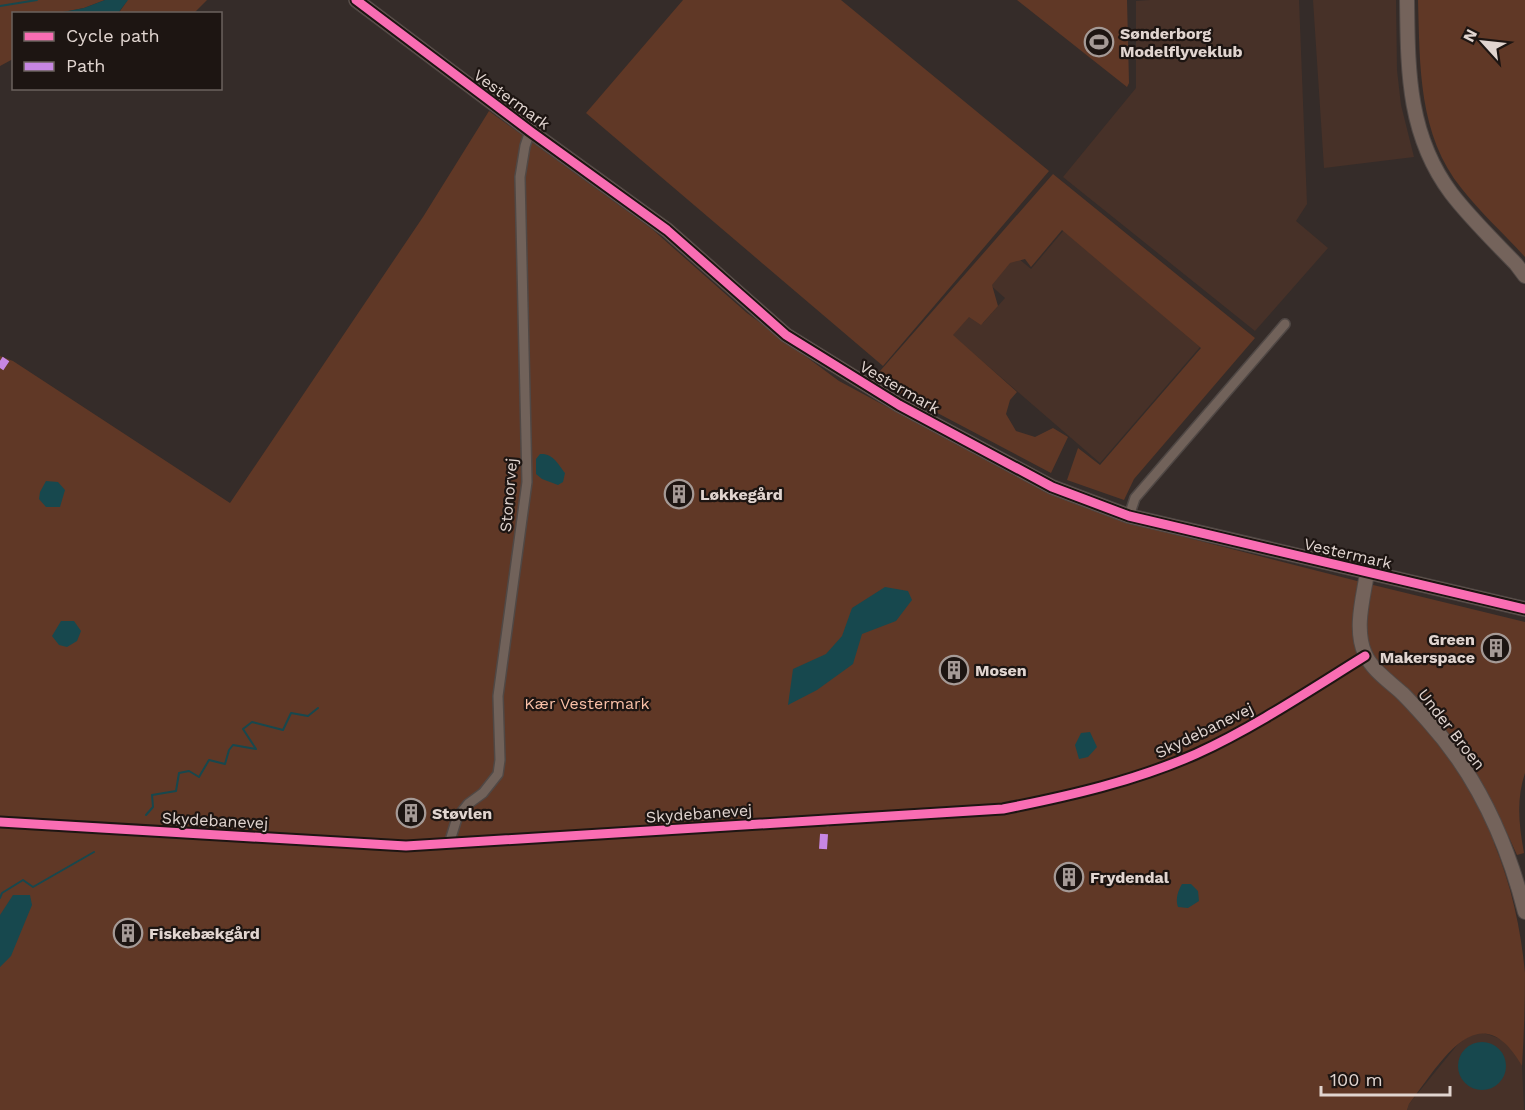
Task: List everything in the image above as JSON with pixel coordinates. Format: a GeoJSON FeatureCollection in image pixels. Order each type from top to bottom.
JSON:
{"type":"FeatureCollection","features":[{"type":"Feature","properties":{"kind":"street","name":"Vestermark"},"geometry":{"type":"LineString","coordinates":[[356,0],[530,131],[668,230],[786,335],[899,405],[1052,487],[1129,516],[1525,609]]}},
{"type":"Feature","properties":{"kind":"street"},"geometry":{"type":"LineString","coordinates":[[1407,0],[1408,73],[1413,108],[1426,148],[1451,192],[1525,276]]}},
{"type":"Feature","properties":{"kind":"street","name":"Stonorvej"},"geometry":{"type":"LineString","coordinates":[[449,844],[458,818],[468,804],[483,794],[498,774],[500,760],[498,696],[527,482],[520,177],[530,131]]}},
{"type":"Feature","properties":{"kind":"street"},"geometry":{"type":"LineString","coordinates":[[1129,516],[1135,498],[1285,324]]}},
{"type":"Feature","properties":{"kind":"street"},"geometry":{"type":"LineString","coordinates":[[1365,656],[1360,637],[1360,623],[1367,573]]}},
{"type":"Feature","properties":{"kind":"street","name":"Skydebanevej"},"geometry":{"type":"LineString","coordinates":[[0,822],[406,846],[1003,808],[1053,799],[1152,771],[1197,753],[1271,714],[1365,656]]}},
{"type":"Feature","properties":{"kind":"street","name":"Under Broen"},"geometry":{"type":"LineString","coordinates":[[1365,656],[1376,670],[1430,723],[1461,762],[1488,808],[1507,849],[1525,912]]}},
{"type":"Feature","properties":{"kind":"shaded area"},"geometry":{"type":"Polygon","coordinates":[[[1299,0],[1307,204],[1296,221],[1328,248],[1255,331],[1063,177],[1136,88],[1136,1],[1299,0]]]}},
{"type":"Feature","properties":{"kind":"shaded area"},"geometry":{"type":"Polygon","coordinates":[[[1313,0],[1396,0],[1397,70],[1401,105],[1414,157],[1324,168],[1313,0]]]}},
{"type":"Feature","properties":{"kind":"shaded area"},"geometry":{"type":"Polygon","coordinates":[[[1064,230],[1200,347],[1100,463],[952,335],[971,314],[983,323],[1005,298],[988,283],[1013,254],[1031,269],[1064,230]]]}},
{"type":"Feature","properties":{"kind":"shaded area"},"geometry":{"type":"Polygon","coordinates":[[[1484,1033],[1501,1039],[1515,1053],[1522,1066],[1524,1110],[1407,1110],[1409,1104],[1458,1044],[1472,1034],[1484,1033]]]}},
{"type":"Feature","properties":{"kind":"green space"},"geometry":{"type":"Polygon","coordinates":[[[0,0],[105,0],[84,8],[63,12],[12,12],[12,60],[0,66],[0,0]]]}},
{"type":"Feature","properties":{"kind":"green space"},"geometry":{"type":"Polygon","coordinates":[[[122,0],[207,0],[195,12],[119,12],[127,1],[122,0]]]}},
{"type":"Feature","properties":{"kind":"green space"},"geometry":{"type":"Polygon","coordinates":[[[683,0],[841,0],[1049,171],[883,366],[586,113],[683,0]]]}},
{"type":"Feature","properties":{"kind":"green space","name":"Sønderborg Modelflyveklub"},"geometry":{"type":"Polygon","coordinates":[[[1017,0],[1127,0],[1129,83],[1127,87],[1017,0]]]}},
{"type":"Feature","properties":{"kind":"green space"},"geometry":{"type":"Polygon","coordinates":[[[1418,0],[1525,0],[1525,257],[1462,189],[1437,146],[1424,99],[1418,0]]]}},
{"type":"Feature","properties":{"kind":"green space","name":"Kær Vestermark"},"geometry":{"type":"Polygon","coordinates":[[[489,111],[652,229],[747,313],[839,381],[1012,474],[1070,501],[1122,521],[1525,622],[1525,773],[1520,793],[1519,813],[1524,853],[1517,855],[1506,831],[1494,843],[1510,891],[1523,956],[1525,985],[1522,1066],[1506,1044],[1491,1035],[1476,1035],[1461,1042],[1447,1055],[1409,1104],[1407,1110],[0,1110],[0,356],[13,361],[230,503],[423,217],[489,111]]]}},
{"type":"Feature","properties":{"kind":"green space"},"geometry":{"type":"Polygon","coordinates":[[[1053,174],[1255,338],[1134,479],[1124,500],[1067,480],[1078,448],[1100,465],[1201,348],[1062,230],[1031,267],[1025,259],[1010,263],[992,285],[998,306],[981,325],[969,317],[953,335],[1017,392],[1010,400],[1006,414],[1016,431],[1035,437],[1053,428],[1068,437],[1051,473],[873,379],[1053,174]]]}},
{"type":"Feature","properties":{"kind":"water"},"geometry":{"type":"Polygon","coordinates":[[[105,0],[128,0],[119,12],[63,12],[84,8],[105,0]]]}},
{"type":"Feature","properties":{"kind":"water"},"geometry":{"type":"Polygon","coordinates":[[[540,454],[552,457],[557,463],[565,473],[563,482],[558,485],[536,474],[536,459],[540,454]]]}},
{"type":"Feature","properties":{"kind":"water"},"geometry":{"type":"Polygon","coordinates":[[[46,481],[58,482],[65,490],[60,507],[46,507],[39,499],[46,481]]]}},
{"type":"Feature","properties":{"kind":"water"},"geometry":{"type":"Polygon","coordinates":[[[885,587],[908,591],[912,600],[896,621],[862,634],[853,664],[817,690],[788,705],[793,669],[826,654],[842,636],[852,608],[885,587]]]}},
{"type":"Feature","properties":{"kind":"water"},"geometry":{"type":"Polygon","coordinates":[[[61,621],[74,621],[81,631],[77,641],[67,647],[59,645],[52,636],[61,621]]]}},
{"type":"Feature","properties":{"kind":"water"},"geometry":{"type":"Polygon","coordinates":[[[1090,732],[1097,747],[1088,757],[1079,759],[1075,745],[1081,733],[1090,732]]]}},
{"type":"Feature","properties":{"kind":"water"},"geometry":{"type":"Polygon","coordinates":[[[1182,884],[1191,884],[1198,891],[1199,901],[1188,908],[1178,907],[1177,904],[1177,895],[1182,884]]]}},
{"type":"Feature","properties":{"kind":"water"},"geometry":{"type":"Polygon","coordinates":[[[13,895],[30,895],[32,905],[11,956],[0,967],[0,915],[13,895]]]}},
{"type":"Feature","properties":{"kind":"water"},"geometry":{"type":"Polygon","coordinates":[[[1482,1042],[1499,1049],[1506,1066],[1499,1083],[1482,1090],[1465,1083],[1458,1066],[1465,1049],[1482,1042]]]}},
{"type":"Feature","properties":{"kind":"waterway"},"geometry":{"type":"LineString","coordinates":[[0,6],[37,0]]}},
{"type":"Feature","properties":{"kind":"waterway"},"geometry":{"type":"LineString","coordinates":[[146,815],[153,807],[152,795],[176,791],[179,773],[189,771],[199,777],[209,760],[225,764],[233,745],[256,749],[243,729],[252,722],[283,730],[291,713],[308,716],[318,708]]}},
{"type":"Feature","properties":{"kind":"waterway"},"geometry":{"type":"LineString","coordinates":[[0,898],[2,893],[23,880],[33,887],[94,852]]}},
{"type":"Feature","properties":{"kind":"marked path"},"geometry":{"type":"LineString","coordinates":[[0,368],[6,359]]}},
{"type":"Feature","properties":{"kind":"marked path"},"geometry":{"type":"LineString","coordinates":[[823,849],[825,820]]}},
{"type":"Feature","properties":{"kind":"cycle path"},"geometry":{"type":"LineString","coordinates":[[356,0],[530,131],[667,230],[786,335],[899,405],[1052,487],[1129,516],[1525,609]]}},
{"type":"Feature","properties":{"kind":"cycle path"},"geometry":{"type":"LineString","coordinates":[[0,822],[406,846],[1003,809],[1101,787],[1173,764],[1261,720],[1365,656]]}},
{"type":"Feature","properties":{"kind":"place","name":"Sønderborg Modelflyveklub"},"geometry":{"type":"Point","coordinates":[1099,42]}},
{"type":"Feature","properties":{"kind":"place","name":"Løkkegård"},"geometry":{"type":"Point","coordinates":[679,494]}},
{"type":"Feature","properties":{"kind":"place","name":"Green Makerspace"},"geometry":{"type":"Point","coordinates":[1496,648]}},
{"type":"Feature","properties":{"kind":"place","name":"Mosen"},"geometry":{"type":"Point","coordinates":[954,670]}},
{"type":"Feature","properties":{"kind":"place","name":"Støvlen"},"geometry":{"type":"Point","coordinates":[411,813]}},
{"type":"Feature","properties":{"kind":"place","name":"Frydendal"},"geometry":{"type":"Point","coordinates":[1069,877]}},
{"type":"Feature","properties":{"kind":"place","name":"Fiskebækgård"},"geometry":{"type":"Point","coordinates":[128,933]}}]}
